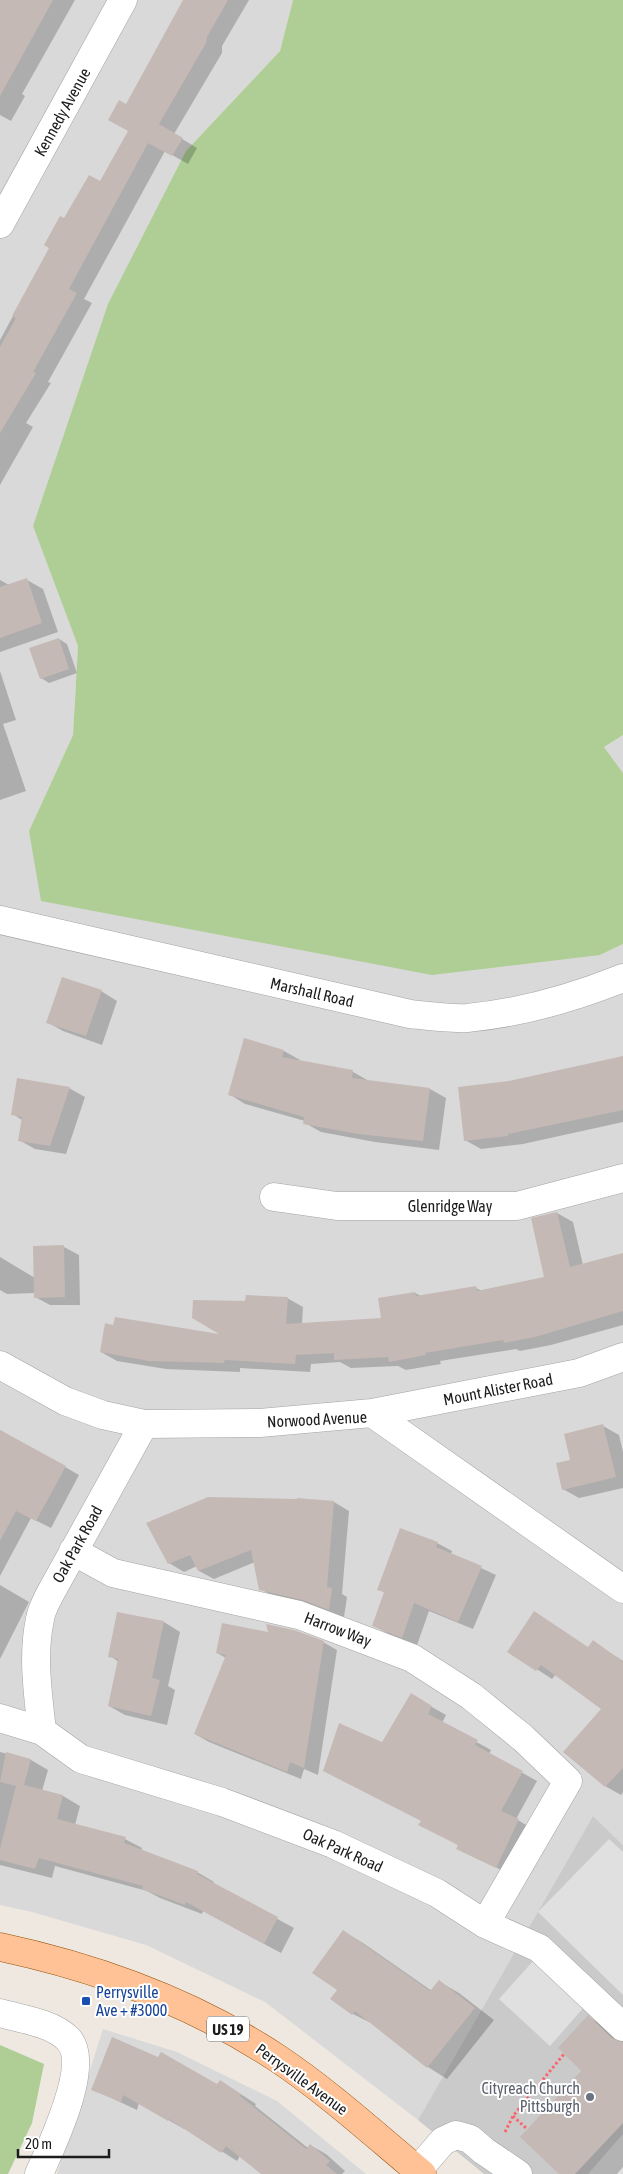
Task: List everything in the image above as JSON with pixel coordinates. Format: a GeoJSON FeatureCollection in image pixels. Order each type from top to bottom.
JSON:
{"type":"FeatureCollection","features":[{"type":"Feature","properties":{"kind":"main road","name":"Perrysville Avenue"},"geometry":{"type":"LineString","coordinates":[[0,1946],[82,1967],[117,1979],[190,2009],[233,2032],[277,2058],[420,2172]]}},
{"type":"Feature","properties":{"kind":"street","name":"Kennedy Avenue"},"geometry":{"type":"LineString","coordinates":[[0,224],[123,0]]}},
{"type":"Feature","properties":{"kind":"street","name":"Marshall Road"},"geometry":{"type":"LineString","coordinates":[[0,920],[410,1014],[466,1018],[532,1007],[590,991],[623,978]]}},
{"type":"Feature","properties":{"kind":"street","name":"Glenridge Way"},"geometry":{"type":"LineString","coordinates":[[274,1197],[337,1206],[517,1206],[623,1178]]}},
{"type":"Feature","properties":{"kind":"street","name":"Mount Alister Road"},"geometry":{"type":"LineString","coordinates":[[372,1413],[579,1373],[623,1358]]}},
{"type":"Feature","properties":{"kind":"street","name":"Norwood Avenue"},"geometry":{"type":"LineString","coordinates":[[0,1365],[65,1401],[103,1415],[144,1424],[260,1423],[372,1413],[623,1589]]}},
{"type":"Feature","properties":{"kind":"street","name":"Oak Park Road"},"geometry":{"type":"LineString","coordinates":[[42,1731],[36,1683],[37,1640],[40,1617],[73,1551],[144,1424]]}},
{"type":"Feature","properties":{"kind":"street","name":"Harrow Way"},"geometry":{"type":"LineString","coordinates":[[73,1551],[112,1573],[299,1614],[412,1658],[471,1696],[523,1738],[568,1780],[485,1924]]}},
{"type":"Feature","properties":{"kind":"street","name":"Oak Park Road"},"geometry":{"type":"LineString","coordinates":[[0,1718],[42,1731],[81,1759],[222,1802],[334,1844],[437,1893],[485,1924],[539,1948],[623,2027]]}},
{"type":"Feature","properties":{"kind":"street"},"geometry":{"type":"LineString","coordinates":[[0,2013],[49,2027],[61,2033],[70,2040],[75,2051],[76,2063],[71,2087],[57,2132],[39,2174]]}},
{"type":"Feature","properties":{"kind":"street"},"geometry":{"type":"LineString","coordinates":[[420,2172],[443,2141],[456,2135],[470,2139],[518,2174]]}},
{"type":"Feature","properties":{"kind":"path"},"geometry":{"type":"LineString","coordinates":[[505,2133],[513,2116],[564,2054]]}},
{"type":"Feature","properties":{"kind":"path"},"geometry":{"type":"LineString","coordinates":[[513,2116],[527,2128]]}},
{"type":"Feature","properties":{"kind":"shaded area"},"geometry":{"type":"Polygon","coordinates":[[[0,0],[293,0],[280,51],[186,151],[33,526],[78,646],[73,735],[29,831],[600,955],[623,944],[623,1845],[593,1816],[418,2120],[265,2002],[146,1945],[32,1912],[0,1905],[0,0]]]}},
{"type":"Feature","properties":{"kind":"shaded area"},"geometry":{"type":"Polygon","coordinates":[[[623,735],[623,773],[604,747],[623,735]]]}},
{"type":"Feature","properties":{"kind":"shaded area","name":"Cityreach Church Pittsburgh"},"geometry":{"type":"Polygon","coordinates":[[[593,1816],[623,1845],[623,2174],[484,2174],[418,2120],[593,1816]]]}},
{"type":"Feature","properties":{"kind":"shaded area"},"geometry":{"type":"Polygon","coordinates":[[[609,1839],[623,1852],[623,1995],[538,1912],[609,1839]]]}},
{"type":"Feature","properties":{"kind":"shaded area"},"geometry":{"type":"Polygon","coordinates":[[[534,1960],[585,2006],[550,2046],[499,1999],[534,1960]]]}},
{"type":"Feature","properties":{"kind":"shaded area"},"geometry":{"type":"Polygon","coordinates":[[[103,2029],[177,2052],[277,2101],[366,2174],[57,2174],[103,2029]]]}},
{"type":"Feature","properties":{"kind":"shaded area"},"geometry":{"type":"Polygon","coordinates":[[[623,2134],[623,2174],[588,2174],[623,2134]]]}},
{"type":"Feature","properties":{"kind":"green space"},"geometry":{"type":"Polygon","coordinates":[[[293,0],[623,0],[623,735],[604,747],[623,773],[623,944],[600,955],[432,975],[41,901],[29,831],[73,735],[78,646],[33,526],[108,304],[186,151],[280,51],[293,0]]]}},
{"type":"Feature","properties":{"kind":"green space"},"geometry":{"type":"Polygon","coordinates":[[[0,2045],[44,2064],[32,2123],[8,2174],[0,2174],[0,2045]]]}},
{"type":"Feature","properties":{"kind":"building"},"geometry":{"type":"Polygon","coordinates":[[[0,0],[53,0],[0,96],[0,0]]]}},
{"type":"Feature","properties":{"kind":"building"},"geometry":{"type":"Polygon","coordinates":[[[183,0],[228,0],[207,37],[206,43],[159,124],[183,138],[172,156],[148,143],[69,289],[77,293],[33,372],[36,373],[0,433],[0,347],[16,318],[12,316],[49,248],[44,245],[60,216],[64,218],[89,175],[100,181],[128,131],[108,120],[119,100],[126,104],[183,0]]]}},
{"type":"Feature","properties":{"kind":"building"},"geometry":{"type":"Polygon","coordinates":[[[27,578],[42,623],[0,638],[0,587],[27,578]]]}},
{"type":"Feature","properties":{"kind":"building"},"geometry":{"type":"Polygon","coordinates":[[[59,638],[69,669],[40,679],[29,648],[59,638]]]}},
{"type":"Feature","properties":{"kind":"building"},"geometry":{"type":"Polygon","coordinates":[[[62,977],[102,990],[86,1036],[46,1023],[62,977]]]}},
{"type":"Feature","properties":{"kind":"building"},"geometry":{"type":"Polygon","coordinates":[[[244,1038],[284,1050],[282,1057],[353,1070],[352,1078],[430,1088],[423,1141],[358,1134],[303,1124],[304,1117],[228,1095],[244,1038]]]}},
{"type":"Feature","properties":{"kind":"building"},"geometry":{"type":"Polygon","coordinates":[[[623,1056],[623,1110],[508,1134],[508,1136],[464,1141],[458,1087],[509,1081],[623,1056]]]}},
{"type":"Feature","properties":{"kind":"building"},"geometry":{"type":"Polygon","coordinates":[[[17,1078],[70,1087],[50,1146],[18,1141],[22,1117],[11,1115],[17,1078]]]}},
{"type":"Feature","properties":{"kind":"building"},"geometry":{"type":"Polygon","coordinates":[[[557,1212],[570,1267],[623,1253],[623,1311],[535,1337],[504,1343],[503,1340],[425,1353],[426,1355],[389,1362],[388,1357],[334,1360],[334,1353],[296,1355],[295,1364],[225,1360],[224,1363],[149,1361],[100,1352],[105,1323],[113,1325],[115,1317],[219,1334],[192,1318],[193,1300],[245,1301],[246,1295],[288,1297],[286,1324],[381,1318],[378,1298],[415,1292],[416,1296],[476,1286],[477,1291],[544,1277],[531,1218],[557,1212]]]}},
{"type":"Feature","properties":{"kind":"building"},"geometry":{"type":"Polygon","coordinates":[[[64,1245],[65,1297],[34,1298],[33,1246],[64,1245]]]}},
{"type":"Feature","properties":{"kind":"building"},"geometry":{"type":"Polygon","coordinates":[[[603,1424],[616,1477],[562,1490],[556,1463],[570,1460],[564,1434],[603,1424]]]}},
{"type":"Feature","properties":{"kind":"building"},"geometry":{"type":"Polygon","coordinates":[[[0,1430],[66,1466],[36,1521],[16,1511],[0,1541],[0,1430]]]}},
{"type":"Feature","properties":{"kind":"building"},"geometry":{"type":"Polygon","coordinates":[[[208,1497],[297,1498],[334,1501],[327,1587],[332,1588],[329,1610],[303,1600],[259,1590],[251,1550],[198,1571],[190,1555],[168,1564],[146,1523],[208,1497]]]}},
{"type":"Feature","properties":{"kind":"building"},"geometry":{"type":"Polygon","coordinates":[[[400,1528],[438,1542],[436,1547],[482,1566],[458,1622],[414,1603],[402,1638],[372,1626],[384,1592],[377,1590],[400,1528]]]}},
{"type":"Feature","properties":{"kind":"building"},"geometry":{"type":"Polygon","coordinates":[[[534,1611],[588,1647],[593,1640],[623,1662],[623,1768],[605,1787],[563,1752],[601,1709],[541,1665],[536,1671],[507,1652],[534,1611]]]}},
{"type":"Feature","properties":{"kind":"building"},"geometry":{"type":"Polygon","coordinates":[[[117,1612],[164,1621],[152,1678],[160,1680],[151,1716],[108,1706],[118,1659],[108,1657],[117,1612]]]}},
{"type":"Feature","properties":{"kind":"building"},"geometry":{"type":"Polygon","coordinates":[[[222,1623],[268,1632],[266,1624],[294,1630],[324,1641],[304,1768],[290,1762],[287,1772],[194,1734],[226,1655],[216,1653],[222,1623]]]}},
{"type":"Feature","properties":{"kind":"building"},"geometry":{"type":"Polygon","coordinates":[[[411,1693],[432,1706],[428,1714],[478,1740],[475,1745],[523,1771],[501,1811],[519,1819],[496,1868],[456,1849],[458,1845],[418,1825],[421,1821],[323,1771],[339,1723],[382,1742],[411,1693]]]}},
{"type":"Feature","properties":{"kind":"building"},"geometry":{"type":"Polygon","coordinates":[[[6,1752],[31,1759],[24,1785],[63,1795],[57,1819],[126,1837],[124,1843],[198,1871],[197,1874],[278,1917],[264,1944],[186,1902],[185,1905],[142,1889],[143,1886],[39,1858],[35,1869],[0,1860],[0,1849],[16,1786],[0,1782],[6,1752]]]}},
{"type":"Feature","properties":{"kind":"building"},"geometry":{"type":"Polygon","coordinates":[[[343,1930],[430,1991],[439,1980],[475,2008],[427,2068],[355,2011],[352,2015],[330,1999],[337,1990],[312,1973],[343,1930]]]}},
{"type":"Feature","properties":{"kind":"building","name":"Cityreach Church Pittsburgh"},"geometry":{"type":"Polygon","coordinates":[[[588,2015],[612,2038],[623,2042],[623,2123],[575,2174],[559,2174],[520,2137],[581,2071],[558,2048],[588,2015]]]}},
{"type":"Feature","properties":{"kind":"building"},"geometry":{"type":"Polygon","coordinates":[[[112,2037],[158,2057],[161,2052],[217,2084],[220,2080],[241,2094],[240,2096],[306,2149],[310,2144],[330,2161],[326,2165],[337,2174],[261,2174],[226,2146],[221,2153],[169,2119],[168,2121],[123,2095],[121,2102],[91,2090],[112,2037]]]}},
{"type":"Feature","properties":{"kind":"place","name":"Perrysville Ave + #3000"},"geometry":{"type":"Point","coordinates":[86,2001]}},
{"type":"Feature","properties":{"kind":"place","name":"Cityreach Church Pittsburgh"},"geometry":{"type":"Point","coordinates":[590,2097]}}]}
